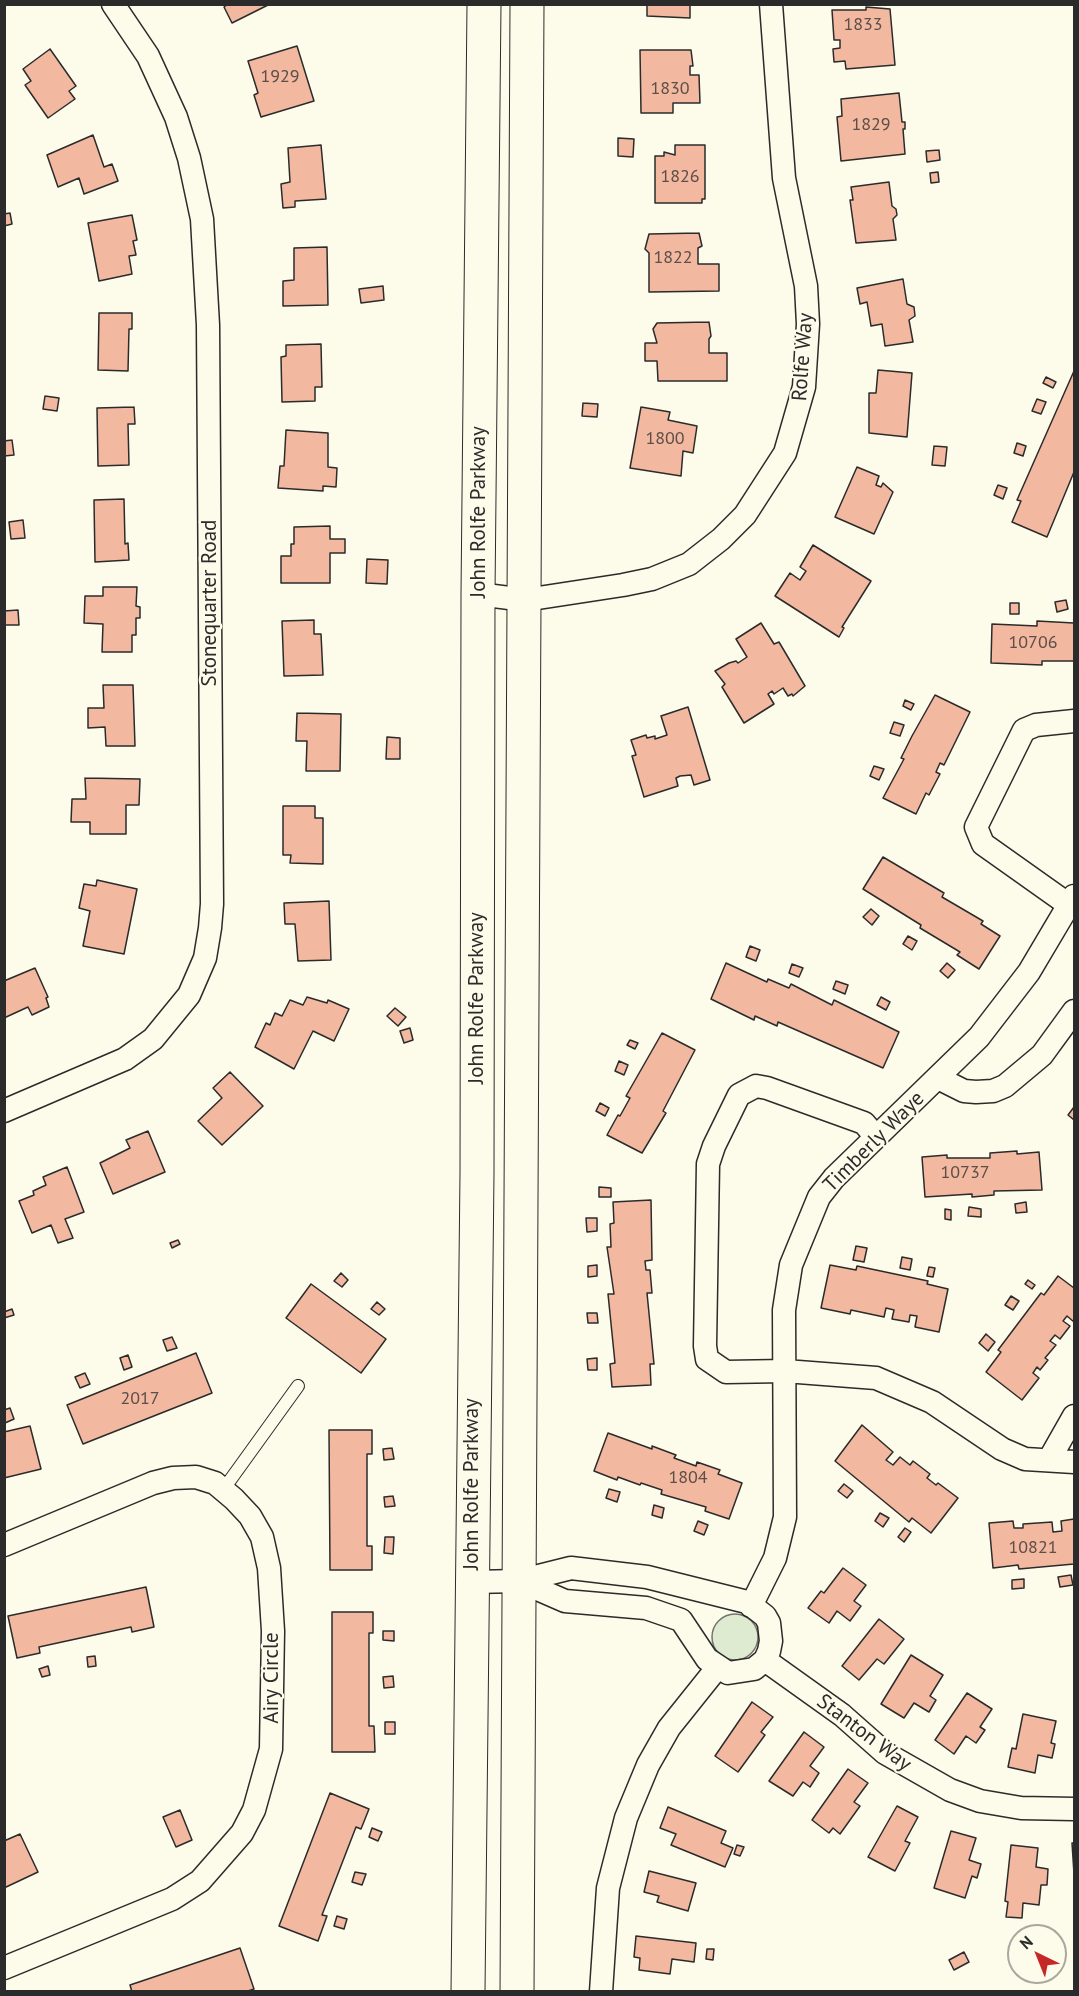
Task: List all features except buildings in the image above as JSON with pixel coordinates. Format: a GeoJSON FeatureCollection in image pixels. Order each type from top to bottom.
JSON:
{"type":"FeatureCollection","features":[{"type":"Feature","properties":{"kind":"main road","name":"John Rolfe Parkway"},"geometry":{"type":"LineString","coordinates":[[468,1992],[477,1173],[478,594],[484,4]]}},
{"type":"Feature","properties":{"kind":"main road"},"geometry":{"type":"LineString","coordinates":[[517,1992],[527,4]]}},
{"type":"Feature","properties":{"kind":"street","name":"Stonequarter Road"},"geometry":{"type":"LineString","coordinates":[[4,1111],[115,1064],[153,1039],[189,995],[205,958],[210,928],[212,904],[208,349],[202,219],[189,158],[176,117],[148,56],[112,4]]}},
{"type":"Feature","properties":{"kind":"street","name":"Rolfe Way"},"geometry":{"type":"LineString","coordinates":[[478,594],[525,600],[652,579],[689,564],[721,539],[745,515],[786,453],[804,387],[808,324],[806,286],[784,178],[771,4]]}},
{"type":"Feature","properties":{"kind":"street"},"geometry":{"type":"LineString","coordinates":[[1072,900],[983,844],[976,827],[1024,730],[1036,725],[1074,721]]}},
{"type":"Feature","properties":{"kind":"street","name":"Timberly Waye"},"geometry":{"type":"LineString","coordinates":[[751,1606],[775,1558],[785,1517],[784,1310],[791,1265],[819,1197],[834,1178],[979,1036],[1029,972],[1072,900]]}},
{"type":"Feature","properties":{"kind":"street"},"geometry":{"type":"LineString","coordinates":[[938,1078],[964,1091],[993,1091],[1005,1086],[1042,1055],[1074,1011]]}},
{"type":"Feature","properties":{"kind":"street"},"geometry":{"type":"LineString","coordinates":[[876,1137],[864,1123],[767,1088],[756,1086],[739,1095],[714,1146],[706,1184],[707,1359],[726,1372],[785,1371],[876,1378],[932,1402],[1002,1449],[1025,1459],[1074,1462]]}},
{"type":"Feature","properties":{"kind":"street"},"geometry":{"type":"LineString","coordinates":[[1049,1460],[1074,1416]]}},
{"type":"Feature","properties":{"kind":"street","name":"Airy Circle"},"geometry":{"type":"LineString","coordinates":[[4,1545],[153,1483],[173,1478],[196,1477],[215,1483],[250,1516],[262,1537],[268,1568],[273,1631],[271,1749],[254,1810],[242,1833],[201,1881],[172,1899],[4,1968]]}},
{"type":"Feature","properties":{"kind":"street"},"geometry":{"type":"LineString","coordinates":[[472,1582],[519,1581],[570,1568],[621,1572],[672,1583],[751,1606],[765,1616],[771,1632],[771,1641],[765,1660],[754,1669],[737,1674],[717,1668],[707,1659],[681,1620],[636,1607],[565,1601],[519,1581]]}},
{"type":"Feature","properties":{"kind":"street","name":"Stanton Way"},"geometry":{"type":"LineString","coordinates":[[765,1660],[842,1715],[885,1753],[950,1790],[980,1801],[1021,1808],[1074,1809]]}},
{"type":"Feature","properties":{"kind":"street"},"geometry":{"type":"LineString","coordinates":[[601,1992],[608,1888],[626,1818],[648,1765],[669,1728],[717,1668]]}},
{"type":"Feature","properties":{"kind":"lane"},"geometry":{"type":"LineString","coordinates":[[223,1490],[298,1386]]}},
{"type":"Feature","properties":{"kind":"green space"},"geometry":{"type":"Polygon","coordinates":[[[735,1614],[751,1621],[758,1637],[751,1653],[735,1660],[719,1653],[712,1637],[719,1621],[735,1614]]]}}]}
